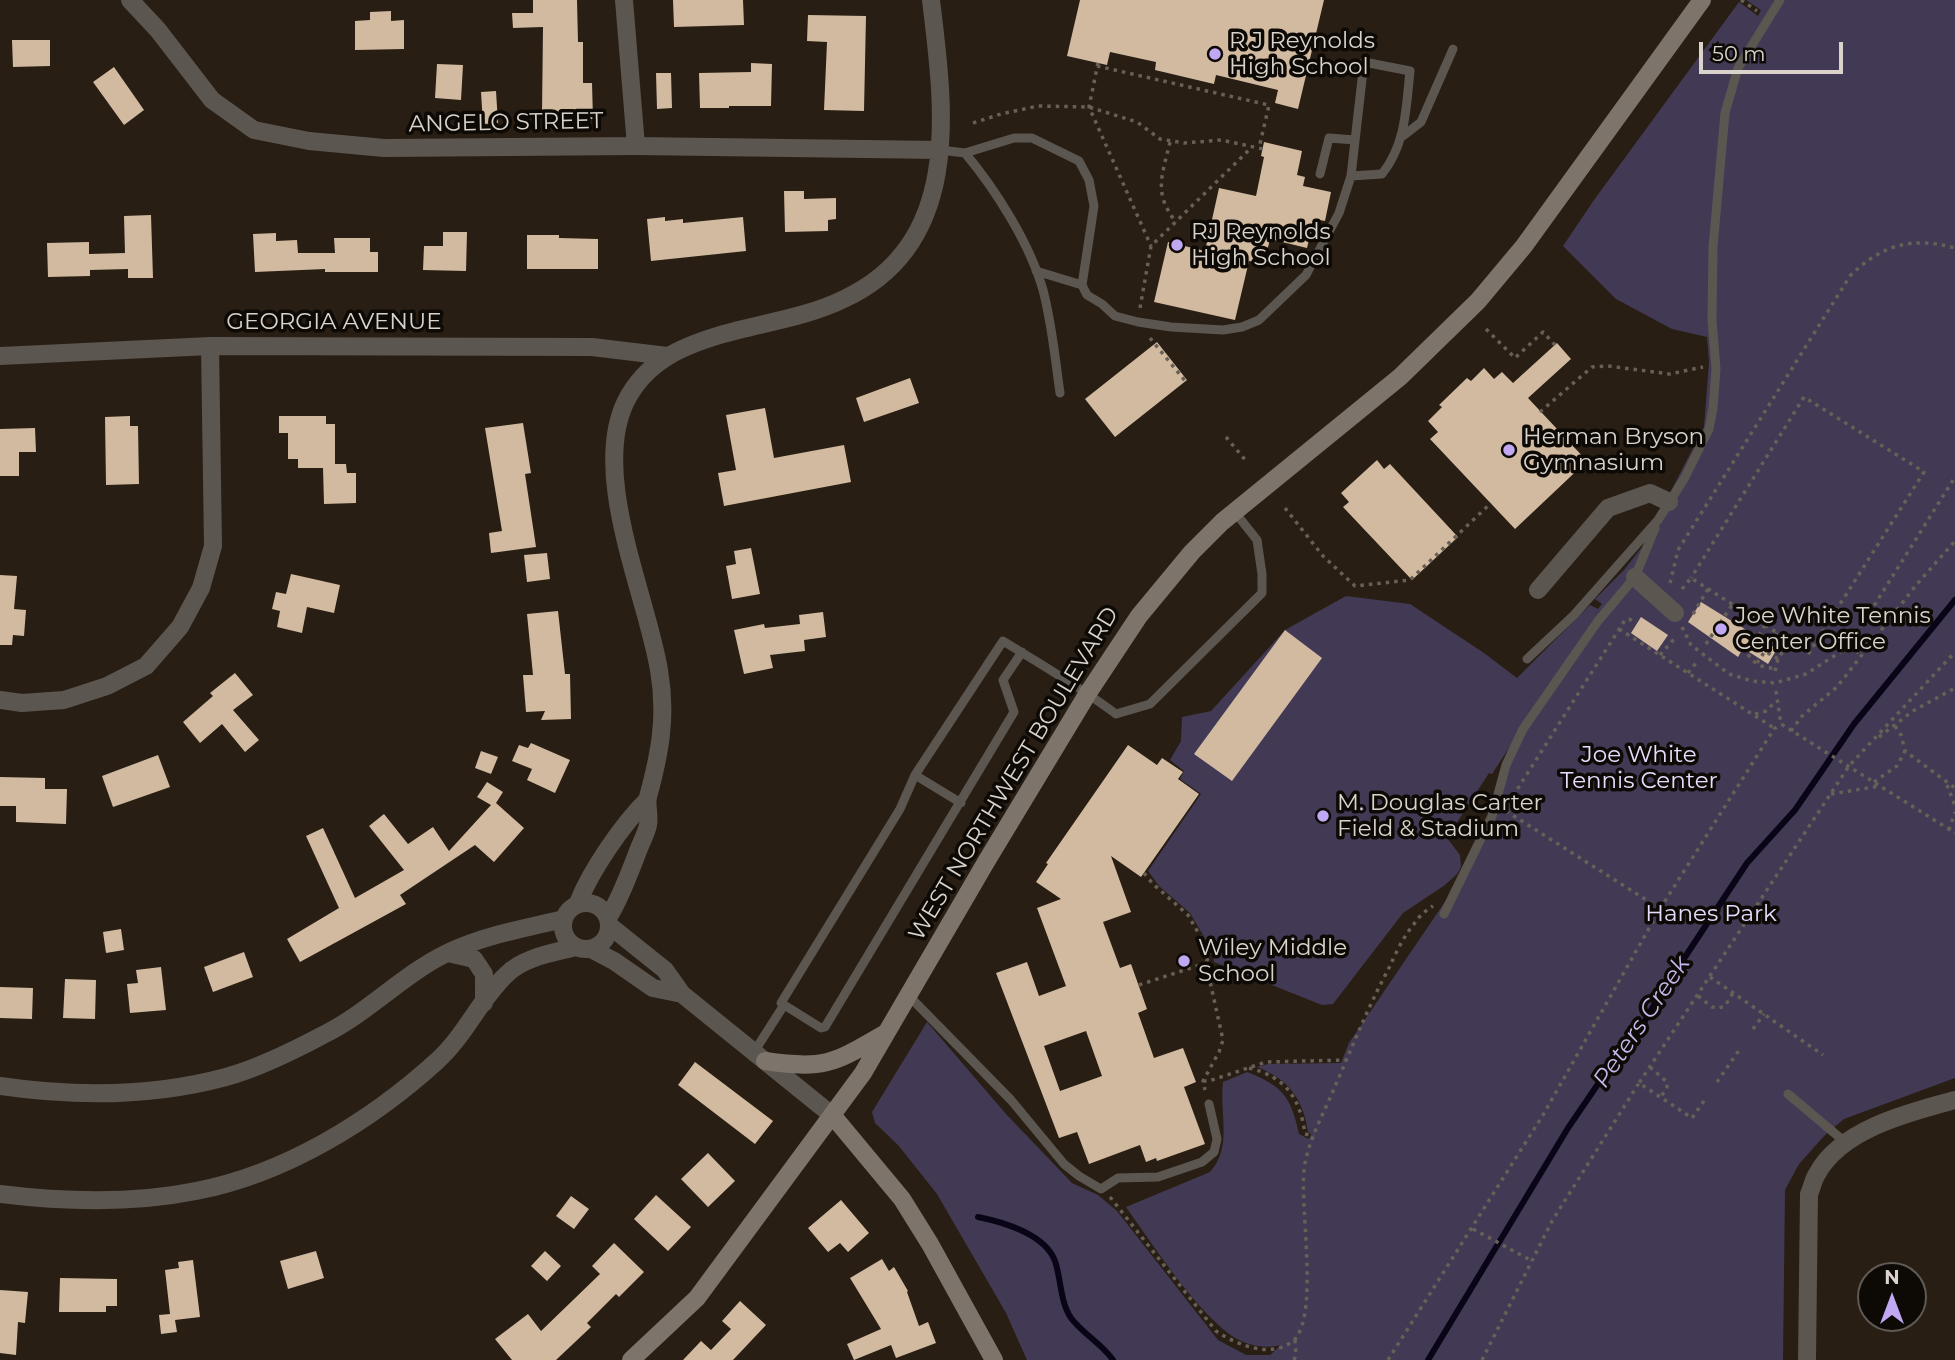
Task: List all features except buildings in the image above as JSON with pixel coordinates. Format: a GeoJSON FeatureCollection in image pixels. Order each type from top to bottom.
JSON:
{"type":"FeatureCollection","features":[{"type":"Feature","properties":{"kind":"main road","name":"WEST NORTHWEST BOULEVARD"},"geometry":{"type":"LineString","coordinates":[[631,1360],[697,1298],[863,1073],[1088,693],[1139,616],[1192,552],[1234,511],[1399,377],[1478,301],[1524,246],[1702,0]]}},
{"type":"Feature","properties":{"kind":"main road"},"geometry":{"type":"LineString","coordinates":[[760,1057],[807,1066],[826,1064],[845,1057],[886,1033]]}},
{"type":"Feature","properties":{"kind":"main road"},"geometry":{"type":"LineString","coordinates":[[833,1116],[902,1199],[994,1360]]}},
{"type":"Feature","properties":{"kind":"street","name":"ANGELO STREET"},"geometry":{"type":"LineString","coordinates":[[130,0],[158,30],[212,100],[254,130],[309,141],[384,148],[636,146],[940,150]]}},
{"type":"Feature","properties":{"kind":"street"},"geometry":{"type":"LineString","coordinates":[[624,0],[636,146]]}},
{"type":"Feature","properties":{"kind":"street"},"geometry":{"type":"LineString","coordinates":[[0,1194],[92,1201],[144,1199],[196,1192],[262,1172],[321,1143],[377,1109],[438,1060],[466,1029],[508,972],[531,959],[604,941],[648,824],[647,800],[660,755],[662,736],[659,668],[617,500],[613,457],[618,425],[626,402],[644,374],[667,356],[699,341],[828,306],[860,291],[877,279],[905,251],[922,224],[933,192],[940,150],[942,113],[931,0]]}},
{"type":"Feature","properties":{"kind":"street"},"geometry":{"type":"LineString","coordinates":[[0,700],[64,700],[107,686],[146,666],[180,627],[201,588],[213,546],[209,346]]}},
{"type":"Feature","properties":{"kind":"street","name":"GEORGIA AVENUE"},"geometry":{"type":"LineString","coordinates":[[0,356],[209,346],[592,347],[667,356]]}},
{"type":"Feature","properties":{"kind":"street"},"geometry":{"type":"LineString","coordinates":[[1538,590],[1608,508],[1650,493],[1669,502]]}},
{"type":"Feature","properties":{"kind":"street"},"geometry":{"type":"LineString","coordinates":[[1635,577],[1681,617]]}},
{"type":"Feature","properties":{"kind":"street"},"geometry":{"type":"LineString","coordinates":[[578,904],[587,881],[630,817],[647,800]]}},
{"type":"Feature","properties":{"kind":"street"},"geometry":{"type":"LineString","coordinates":[[682,994],[653,988],[614,961],[566,938],[562,925],[567,912],[586,902],[600,906],[609,922],[665,970],[682,994],[833,1116]]}},
{"type":"Feature","properties":{"kind":"street"},"geometry":{"type":"LineString","coordinates":[[0,1086],[82,1094],[143,1092],[186,1087],[229,1076],[270,1061],[325,1035],[355,1017],[402,979],[447,953],[506,933],[564,919]]}},
{"type":"Feature","properties":{"kind":"street"},"geometry":{"type":"LineString","coordinates":[[447,953],[474,959],[484,974],[484,1003]]}},
{"type":"Feature","properties":{"kind":"street"},"geometry":{"type":"LineString","coordinates":[[1807,1360],[1809,1194],[1817,1172],[1845,1142],[1875,1126],[1955,1100]]}},
{"type":"Feature","properties":{"kind":"lane"},"geometry":{"type":"LineString","coordinates":[[1444,914],[1492,816],[1506,765],[1523,729],[1598,621],[1635,577],[1658,520],[1700,450],[1709,429],[1716,365],[1712,307],[1713,247],[1725,113],[1732,81],[1738,68],[1780,0]]}},
{"type":"Feature","properties":{"kind":"lane"},"geometry":{"type":"LineString","coordinates":[[1403,136],[1421,121],[1452,49]]}},
{"type":"Feature","properties":{"kind":"lane"},"geometry":{"type":"LineString","coordinates":[[940,150],[965,153],[1014,138],[1032,138],[1079,160],[1088,180],[1094,206],[1082,285],[1087,295],[1115,316],[1171,327],[1223,330],[1242,327],[1259,320],[1306,275],[1339,213],[1351,176],[1364,62],[1410,71],[1403,136],[1393,160],[1381,174],[1351,176]]}},
{"type":"Feature","properties":{"kind":"lane"},"geometry":{"type":"LineString","coordinates":[[1320,173],[1329,138],[1355,140]]}},
{"type":"Feature","properties":{"kind":"lane"},"geometry":{"type":"LineString","coordinates":[[965,153],[983,174],[1004,208],[1036,271],[1048,315],[1060,393]]}},
{"type":"Feature","properties":{"kind":"lane"},"geometry":{"type":"LineString","coordinates":[[1036,271],[1082,285]]}},
{"type":"Feature","properties":{"kind":"lane"},"geometry":{"type":"LineString","coordinates":[[1022,652],[1003,680],[1014,712],[825,1027],[821,1028],[781,1003],[900,809],[915,775],[1003,641],[1022,652],[1088,693],[1116,714],[1150,704],[1262,593],[1257,540],[1234,511]]}},
{"type":"Feature","properties":{"kind":"lane"},"geometry":{"type":"LineString","coordinates":[[1527,659],[1574,615],[1658,520]]}},
{"type":"Feature","properties":{"kind":"lane"},"geometry":{"type":"LineString","coordinates":[[915,775],[961,803]]}},
{"type":"Feature","properties":{"kind":"lane"},"geometry":{"type":"LineString","coordinates":[[908,995],[1011,1100],[1064,1164],[1101,1189],[1118,1178],[1158,1177],[1202,1163],[1214,1152],[1217,1139],[1209,1104]]}},
{"type":"Feature","properties":{"kind":"lane"},"geometry":{"type":"LineString","coordinates":[[760,1057],[784,1005]]}},
{"type":"Feature","properties":{"kind":"lane"},"geometry":{"type":"LineString","coordinates":[[1788,1094],[1845,1142]]}},
{"type":"Feature","properties":{"kind":"path"},"geometry":{"type":"LineString","coordinates":[[1741,0],[1768,19]]}},
{"type":"Feature","properties":{"kind":"path"},"geometry":{"type":"LineString","coordinates":[[973,123],[1038,106],[1088,107],[1137,121],[1160,139],[1170,142],[1221,140],[1261,149],[1269,105],[1098,64],[1088,107],[1151,246],[1136,331],[1145,332],[1186,382]]}},
{"type":"Feature","properties":{"kind":"path"},"geometry":{"type":"LineString","coordinates":[[1170,142],[1160,192],[1168,212],[1176,222]]}},
{"type":"Feature","properties":{"kind":"path"},"geometry":{"type":"LineString","coordinates":[[1151,246],[1252,147]]}},
{"type":"Feature","properties":{"kind":"path"},"geometry":{"type":"LineString","coordinates":[[1955,248],[1936,243],[1908,243],[1884,250],[1865,261],[1836,294],[1678,550],[1670,582],[1691,645],[1729,674],[1752,681],[1775,683],[1806,674],[1848,647],[1955,477]]}},
{"type":"Feature","properties":{"kind":"path"},"geometry":{"type":"LineString","coordinates":[[1486,330],[1514,358],[1543,332],[1555,345]]}},
{"type":"Feature","properties":{"kind":"path"},"geometry":{"type":"LineString","coordinates":[[1541,412],[1592,367],[1608,366],[1670,373],[1716,365]]}},
{"type":"Feature","properties":{"kind":"path"},"geometry":{"type":"LineString","coordinates":[[1682,589],[1804,397],[1924,472],[1809,653],[1691,578]]}},
{"type":"Feature","properties":{"kind":"path"},"geometry":{"type":"LineString","coordinates":[[1226,437],[1247,462]]}},
{"type":"Feature","properties":{"kind":"path"},"geometry":{"type":"LineString","coordinates":[[1285,508],[1323,556],[1355,586],[1410,580],[1491,503]]}},
{"type":"Feature","properties":{"kind":"path"},"geometry":{"type":"LineString","coordinates":[[1793,732],[1802,716],[1837,687],[1917,584],[1955,541]]}},
{"type":"Feature","properties":{"kind":"path"},"geometry":{"type":"LineString","coordinates":[[1681,617],[1708,589]]}},
{"type":"Feature","properties":{"kind":"path"},"geometry":{"type":"LineString","coordinates":[[1706,644],[1732,605]]}},
{"type":"Feature","properties":{"kind":"path"},"geometry":{"type":"LineString","coordinates":[[1512,798],[1619,629],[1628,618],[1636,623]]}},
{"type":"Feature","properties":{"kind":"path"},"geometry":{"type":"LineString","coordinates":[[1765,625],[1748,654],[1757,663],[1774,670],[1789,641]]}},
{"type":"Feature","properties":{"kind":"path"},"geometry":{"type":"LineString","coordinates":[[1619,629],[1774,728]]}},
{"type":"Feature","properties":{"kind":"path"},"geometry":{"type":"LineString","coordinates":[[1757,663],[1777,633]]}},
{"type":"Feature","properties":{"kind":"path"},"geometry":{"type":"LineString","coordinates":[[1660,655],[1675,639]]}},
{"type":"Feature","properties":{"kind":"path"},"geometry":{"type":"LineString","coordinates":[[1753,644],[1778,659]]}},
{"type":"Feature","properties":{"kind":"path"},"geometry":{"type":"LineString","coordinates":[[1848,647],[1861,654]]}},
{"type":"Feature","properties":{"kind":"path"},"geometry":{"type":"LineString","coordinates":[[1482,1360],[1552,1221],[1639,1083],[1849,766],[1955,652]]}},
{"type":"Feature","properties":{"kind":"path"},"geometry":{"type":"LineString","coordinates":[[1688,673],[1696,663]]}},
{"type":"Feature","properties":{"kind":"path"},"geometry":{"type":"LineString","coordinates":[[1872,742],[1931,700],[1955,688]]}},
{"type":"Feature","properties":{"kind":"path"},"geometry":{"type":"LineString","coordinates":[[1776,691],[1781,724],[1955,833]]}},
{"type":"Feature","properties":{"kind":"path"},"geometry":{"type":"LineString","coordinates":[[1753,715],[1766,711],[1776,701]]}},
{"type":"Feature","properties":{"kind":"path"},"geometry":{"type":"LineString","coordinates":[[1388,1360],[1543,1115],[1660,909],[1774,728],[1781,724]]}},
{"type":"Feature","properties":{"kind":"path"},"geometry":{"type":"LineString","coordinates":[[1895,726],[1905,751],[1955,788]]}},
{"type":"Feature","properties":{"kind":"path"},"geometry":{"type":"LineString","coordinates":[[1874,782],[1896,766],[1905,751]]}},
{"type":"Feature","properties":{"kind":"path"},"geometry":{"type":"LineString","coordinates":[[1947,783],[1955,806]]}},
{"type":"Feature","properties":{"kind":"path"},"geometry":{"type":"LineString","coordinates":[[1831,794],[1880,786]]}},
{"type":"Feature","properties":{"kind":"path"},"geometry":{"type":"LineString","coordinates":[[1502,814],[1504,810],[1660,909]]}},
{"type":"Feature","properties":{"kind":"path"},"geometry":{"type":"LineString","coordinates":[[1950,830],[1955,812]]}},
{"type":"Feature","properties":{"kind":"path"},"geometry":{"type":"LineString","coordinates":[[1144,873],[1188,915],[1210,953],[1206,963],[1223,1040],[1203,1081],[1209,1104]]}},
{"type":"Feature","properties":{"kind":"path"},"geometry":{"type":"LineString","coordinates":[[1101,1189],[1115,1202],[1216,1331],[1232,1342],[1261,1352],[1280,1350],[1295,1340],[1303,1326],[1306,1296],[1304,1169],[1314,1136],[1368,1007],[1412,925],[1425,911],[1455,894]]}},
{"type":"Feature","properties":{"kind":"path"},"geometry":{"type":"LineString","coordinates":[[1139,985],[1206,963]]}},
{"type":"Feature","properties":{"kind":"path"},"geometry":{"type":"LineString","coordinates":[[1710,977],[1824,1055]]}},
{"type":"Feature","properties":{"kind":"path"},"geometry":{"type":"LineString","coordinates":[[1698,996],[1712,1007],[1719,1008],[1725,1006],[1733,993]]}},
{"type":"Feature","properties":{"kind":"path"},"geometry":{"type":"LineString","coordinates":[[1753,1029],[1763,1014]]}},
{"type":"Feature","properties":{"kind":"path"},"geometry":{"type":"LineString","coordinates":[[1717,1082],[1740,1049]]}},
{"type":"Feature","properties":{"kind":"path"},"geometry":{"type":"LineString","coordinates":[[1203,1081],[1266,1062],[1346,1060]]}},
{"type":"Feature","properties":{"kind":"path"},"geometry":{"type":"LineString","coordinates":[[1247,1067],[1271,1076],[1290,1091],[1300,1107],[1305,1134],[1314,1136]]}},
{"type":"Feature","properties":{"kind":"path"},"geometry":{"type":"LineString","coordinates":[[1650,1067],[1667,1082],[1667,1087],[1660,1097]]}},
{"type":"Feature","properties":{"kind":"path"},"geometry":{"type":"LineString","coordinates":[[1639,1083],[1692,1118],[1704,1101]]}},
{"type":"Feature","properties":{"kind":"path"},"geometry":{"type":"LineString","coordinates":[[1472,1228],[1532,1261]]}},
{"type":"Feature","properties":{"kind":"path"},"geometry":{"type":"LineString","coordinates":[[1294,1360],[1295,1340]]}},
{"type":"Feature","properties":{"kind":"green space","name":"Hanes Park"},"geometry":{"type":"Polygon","coordinates":[[[1746,0],[1955,0],[1955,1078],[1844,1119],[1825,1135],[1799,1164],[1785,1190],[1783,1360],[1027,1360],[1006,1313],[937,1194],[898,1145],[875,1123],[872,1112],[927,1022],[1006,1114],[1072,1183],[1098,1195],[1117,1211],[1218,1340],[1246,1355],[1270,1355],[1281,1345],[1263,1347],[1250,1344],[1232,1336],[1218,1325],[1175,1276],[1126,1207],[1210,1172],[1217,1162],[1223,1141],[1223,1082],[1247,1072],[1269,1082],[1284,1094],[1293,1111],[1299,1134],[1309,1139],[1311,1134],[1293,1092],[1278,1078],[1257,1067],[1268,1064],[1341,1063],[1349,1043],[1455,887],[1486,820],[1511,745],[1492,774],[1489,773],[1447,838],[1460,855],[1461,867],[1457,874],[1403,913],[1333,1004],[1322,1005],[1214,962],[1213,952],[1190,913],[1159,886],[1148,871],[1201,794],[1180,779],[1184,771],[1170,760],[1181,741],[1182,717],[1211,711],[1285,630],[1346,596],[1410,604],[1517,678],[1590,605],[1598,609],[1602,604],[1595,599],[1642,547],[1704,427],[1709,362],[1707,337],[1672,329],[1616,299],[1563,246],[1739,2],[1758,16],[1761,10],[1746,0]]]}},
{"type":"Feature","properties":{"kind":"waterway","name":"Peters Creek"},"geometry":{"type":"LineString","coordinates":[[1428,1360],[1568,1128],[1598,1084],[1630,1047],[1658,998],[1747,863],[1795,810],[1854,724],[1955,600]]}},
{"type":"Feature","properties":{"kind":"waterway"},"geometry":{"type":"LineString","coordinates":[[978,1217],[1011,1226],[1042,1243],[1055,1261],[1067,1312],[1113,1360]]}},
{"type":"Feature","properties":{"kind":"place","name":"R J Reynolds High School"},"geometry":{"type":"Point","coordinates":[1215,54]}},
{"type":"Feature","properties":{"kind":"place","name":"RJ Reynolds High School"},"geometry":{"type":"Point","coordinates":[1177,245]}},
{"type":"Feature","properties":{"kind":"place","name":"Herman Bryson Gymnasium"},"geometry":{"type":"Point","coordinates":[1509,450]}},
{"type":"Feature","properties":{"kind":"place","name":"Joe White Tennis Center Office"},"geometry":{"type":"Point","coordinates":[1721,629]}},
{"type":"Feature","properties":{"kind":"place","name":"M. Douglas Carter Field & Stadium"},"geometry":{"type":"Point","coordinates":[1323,816]}},
{"type":"Feature","properties":{"kind":"place","name":"Wiley Middle School"},"geometry":{"type":"Point","coordinates":[1184,961]}},
{"type":"Feature","properties":{"kind":"park label","name":"Joe White Tennis Center"},"geometry":{"type":"Point","coordinates":[1639,768]}}]}
